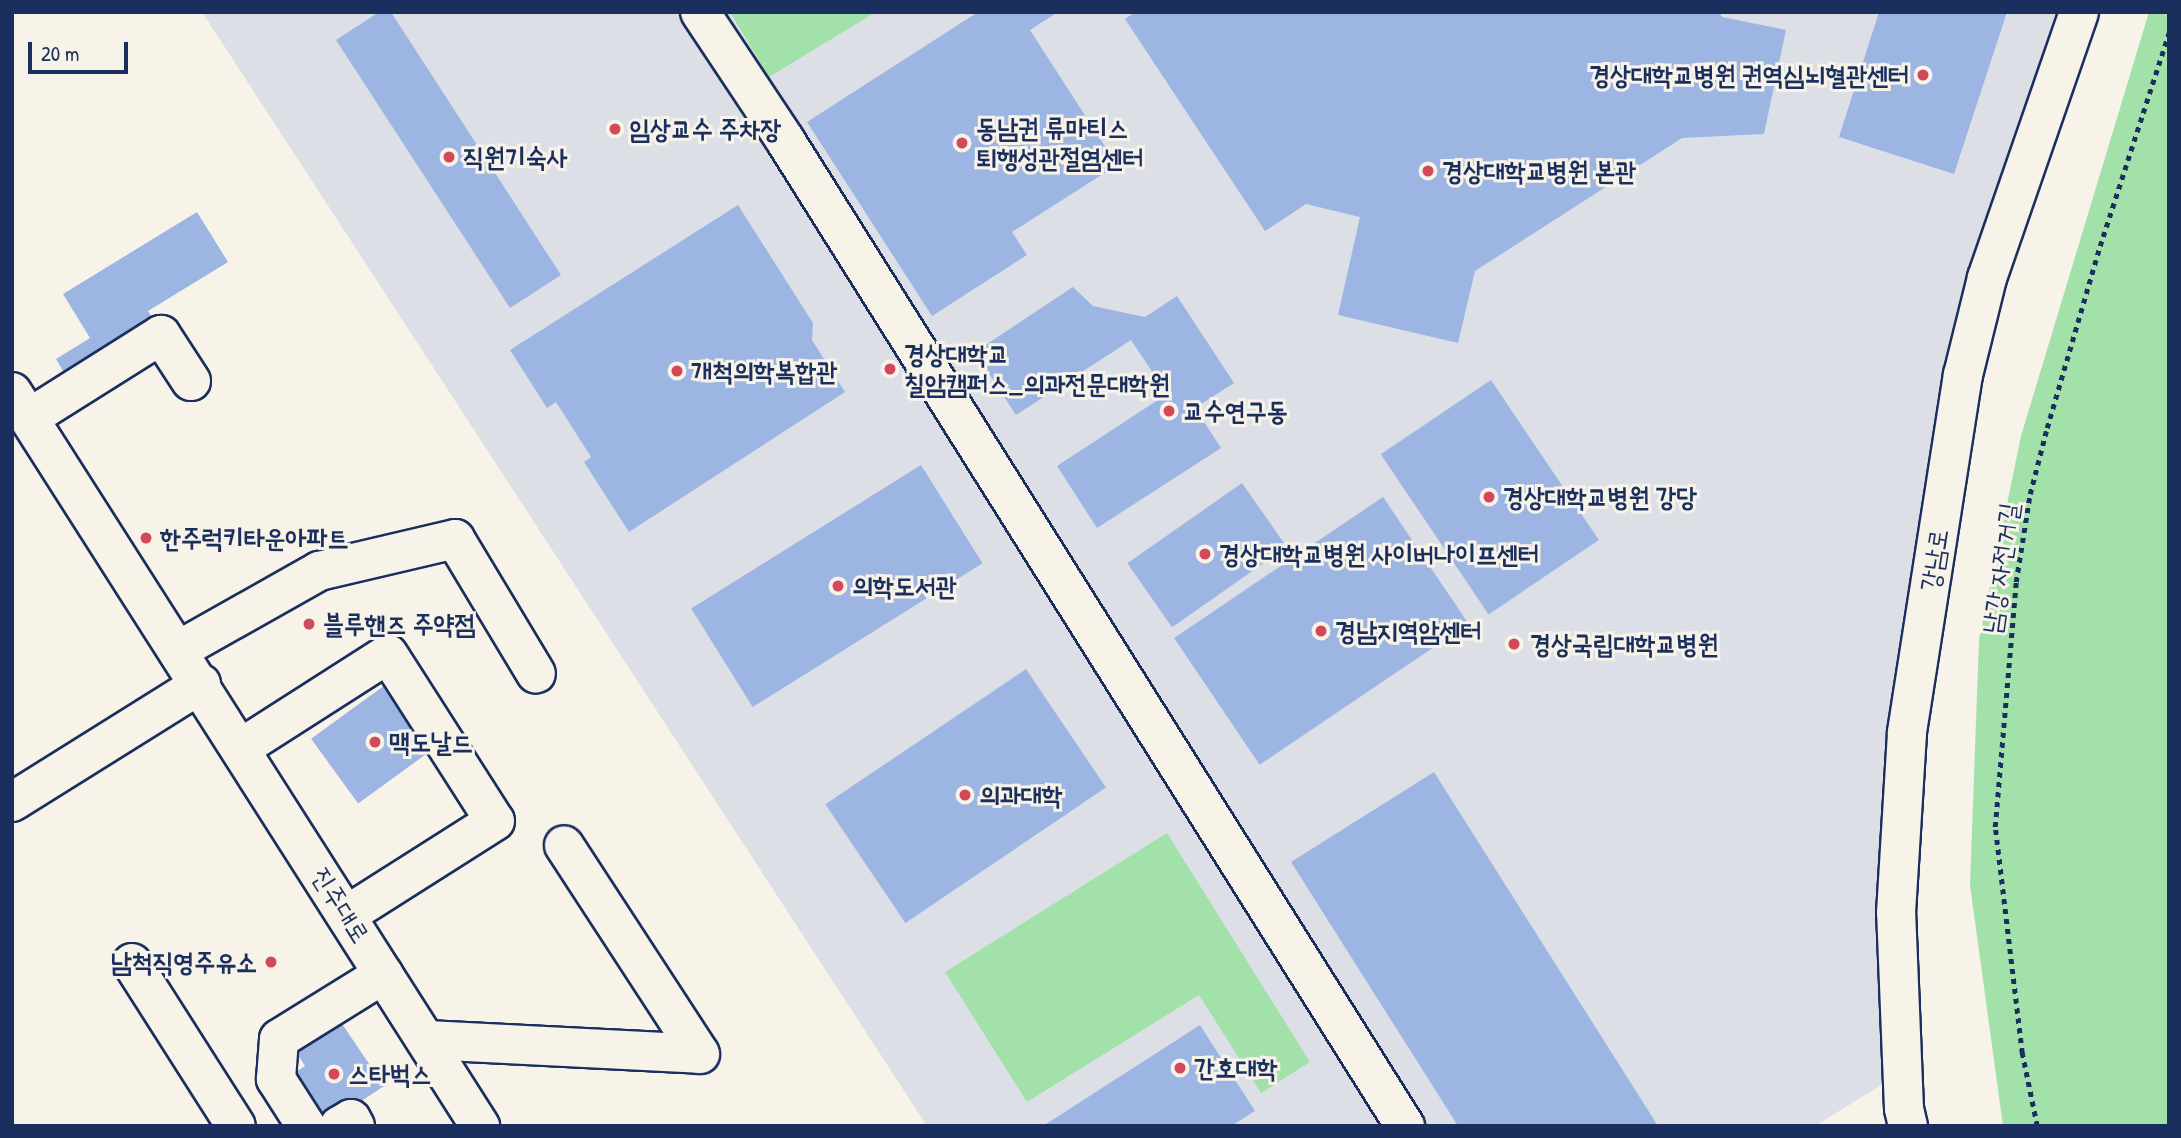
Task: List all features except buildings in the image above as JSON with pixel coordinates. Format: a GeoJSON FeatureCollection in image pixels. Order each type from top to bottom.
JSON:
{"type":"FeatureCollection","features":[{"type":"Feature","properties":{"kind":"street"},"geometry":{"type":"LineString","coordinates":[[699,12],[785,140],[1405,1126]]}},
{"type":"Feature","properties":{"kind":"street","name":"강남로"},"geometry":{"type":"LineString","coordinates":[[1896,1120],[1896,913],[1907,732],[1963,375],[1987,278],[2079,12]]}},
{"type":"Feature","properties":{"kind":"street"},"geometry":{"type":"LineString","coordinates":[[21,405],[161,335],[191,381]]}},
{"type":"Feature","properties":{"kind":"street","name":"진주대로"},"geometry":{"type":"LineString","coordinates":[[21,405],[480,1126]]}},
{"type":"Feature","properties":{"kind":"street"},"geometry":{"type":"LineString","coordinates":[[179,650],[319,571],[455,539],[536,674]]}},
{"type":"Feature","properties":{"kind":"street"},"geometry":{"type":"LineString","coordinates":[[241,748],[388,654],[495,821],[347,915]]}},
{"type":"Feature","properties":{"kind":"street"},"geometry":{"type":"LineString","coordinates":[[12,802],[201,684]]}},
{"type":"Feature","properties":{"kind":"street"},"geometry":{"type":"LineString","coordinates":[[426,1040],[700,1055],[564,845]]}},
{"type":"Feature","properties":{"kind":"street"},"geometry":{"type":"LineString","coordinates":[[132,963],[236,1126]]}},
{"type":"Feature","properties":{"kind":"street"},"geometry":{"type":"LineString","coordinates":[[306,1126],[276,1079],[279,1039],[384,974]]}},
{"type":"Feature","properties":{"kind":"street"},"geometry":{"type":"LineString","coordinates":[[339,1126],[351,1119],[355,1126]]}},
{"type":"Feature","properties":{"kind":"path","name":"남강 자전거길"},"geometry":{"type":"LineString","coordinates":[[2037,1126],[2022,1053],[1995,827],[2016,582],[2030,494],[2047,428],[2100,246],[2169,33]]}},
{"type":"Feature","properties":{"kind":"shaded area"},"geometry":{"type":"Polygon","coordinates":[[[202,12],[2060,12],[1960,301],[1892,734],[1888,1081],[1815,1126],[927,1126],[202,12]]]}},
{"type":"Feature","properties":{"kind":"green space"},"geometry":{"type":"Polygon","coordinates":[[[730,12],[876,12],[769,77],[730,12]]]}},
{"type":"Feature","properties":{"kind":"green space"},"geometry":{"type":"Polygon","coordinates":[[[2149,12],[2169,12],[2169,1126],[2003,1126],[1970,885],[1979,640],[2021,436],[2149,12]]]}},
{"type":"Feature","properties":{"kind":"green space"},"geometry":{"type":"Polygon","coordinates":[[[1167,833],[1310,1062],[1261,1093],[1199,995],[1027,1102],[945,972],[1167,833]]]}},
{"type":"Feature","properties":{"kind":"place","name":"경상대학교병원 권역심뇌혈관센터"},"geometry":{"type":"Point","coordinates":[1923,75]}},
{"type":"Feature","properties":{"kind":"place","name":"임상교수 주차장"},"geometry":{"type":"Point","coordinates":[615,129]}},
{"type":"Feature","properties":{"kind":"place","name":"동남권 류마티스 퇴행성관절염센터"},"geometry":{"type":"Point","coordinates":[962,143]}},
{"type":"Feature","properties":{"kind":"place","name":"직원기숙사"},"geometry":{"type":"Point","coordinates":[449,157]}},
{"type":"Feature","properties":{"kind":"place","name":"경상대학교병원 본관"},"geometry":{"type":"Point","coordinates":[1428,171]}},
{"type":"Feature","properties":{"kind":"place","name":"경상대학교 칠암캠퍼스_의과전문대학원"},"geometry":{"type":"Point","coordinates":[890,369]}},
{"type":"Feature","properties":{"kind":"place","name":"개척의학복합관"},"geometry":{"type":"Point","coordinates":[677,371]}},
{"type":"Feature","properties":{"kind":"place","name":"교수연구동"},"geometry":{"type":"Point","coordinates":[1169,411]}},
{"type":"Feature","properties":{"kind":"place","name":"경상대학교병원 강당"},"geometry":{"type":"Point","coordinates":[1489,497]}},
{"type":"Feature","properties":{"kind":"place","name":"한주럭키타운아파트"},"geometry":{"type":"Point","coordinates":[146,538]}},
{"type":"Feature","properties":{"kind":"place","name":"경상대학교병원 사이버나이프센터"},"geometry":{"type":"Point","coordinates":[1205,554]}},
{"type":"Feature","properties":{"kind":"place","name":"의학도서관"},"geometry":{"type":"Point","coordinates":[838,586]}},
{"type":"Feature","properties":{"kind":"place","name":"블루핸즈 주약점"},"geometry":{"type":"Point","coordinates":[309,624]}},
{"type":"Feature","properties":{"kind":"place","name":"경남지역암센터"},"geometry":{"type":"Point","coordinates":[1321,631]}},
{"type":"Feature","properties":{"kind":"place","name":"경상국립대학교병원"},"geometry":{"type":"Point","coordinates":[1514,644]}},
{"type":"Feature","properties":{"kind":"place","name":"맥도날드"},"geometry":{"type":"Point","coordinates":[375,742]}},
{"type":"Feature","properties":{"kind":"place","name":"의과대학"},"geometry":{"type":"Point","coordinates":[965,795]}},
{"type":"Feature","properties":{"kind":"place","name":"남척직영주유소"},"geometry":{"type":"Point","coordinates":[271,962]}},
{"type":"Feature","properties":{"kind":"place","name":"간호대학"},"geometry":{"type":"Point","coordinates":[1180,1068]}},
{"type":"Feature","properties":{"kind":"place","name":"스타벅스"},"geometry":{"type":"Point","coordinates":[334,1074]}}]}
